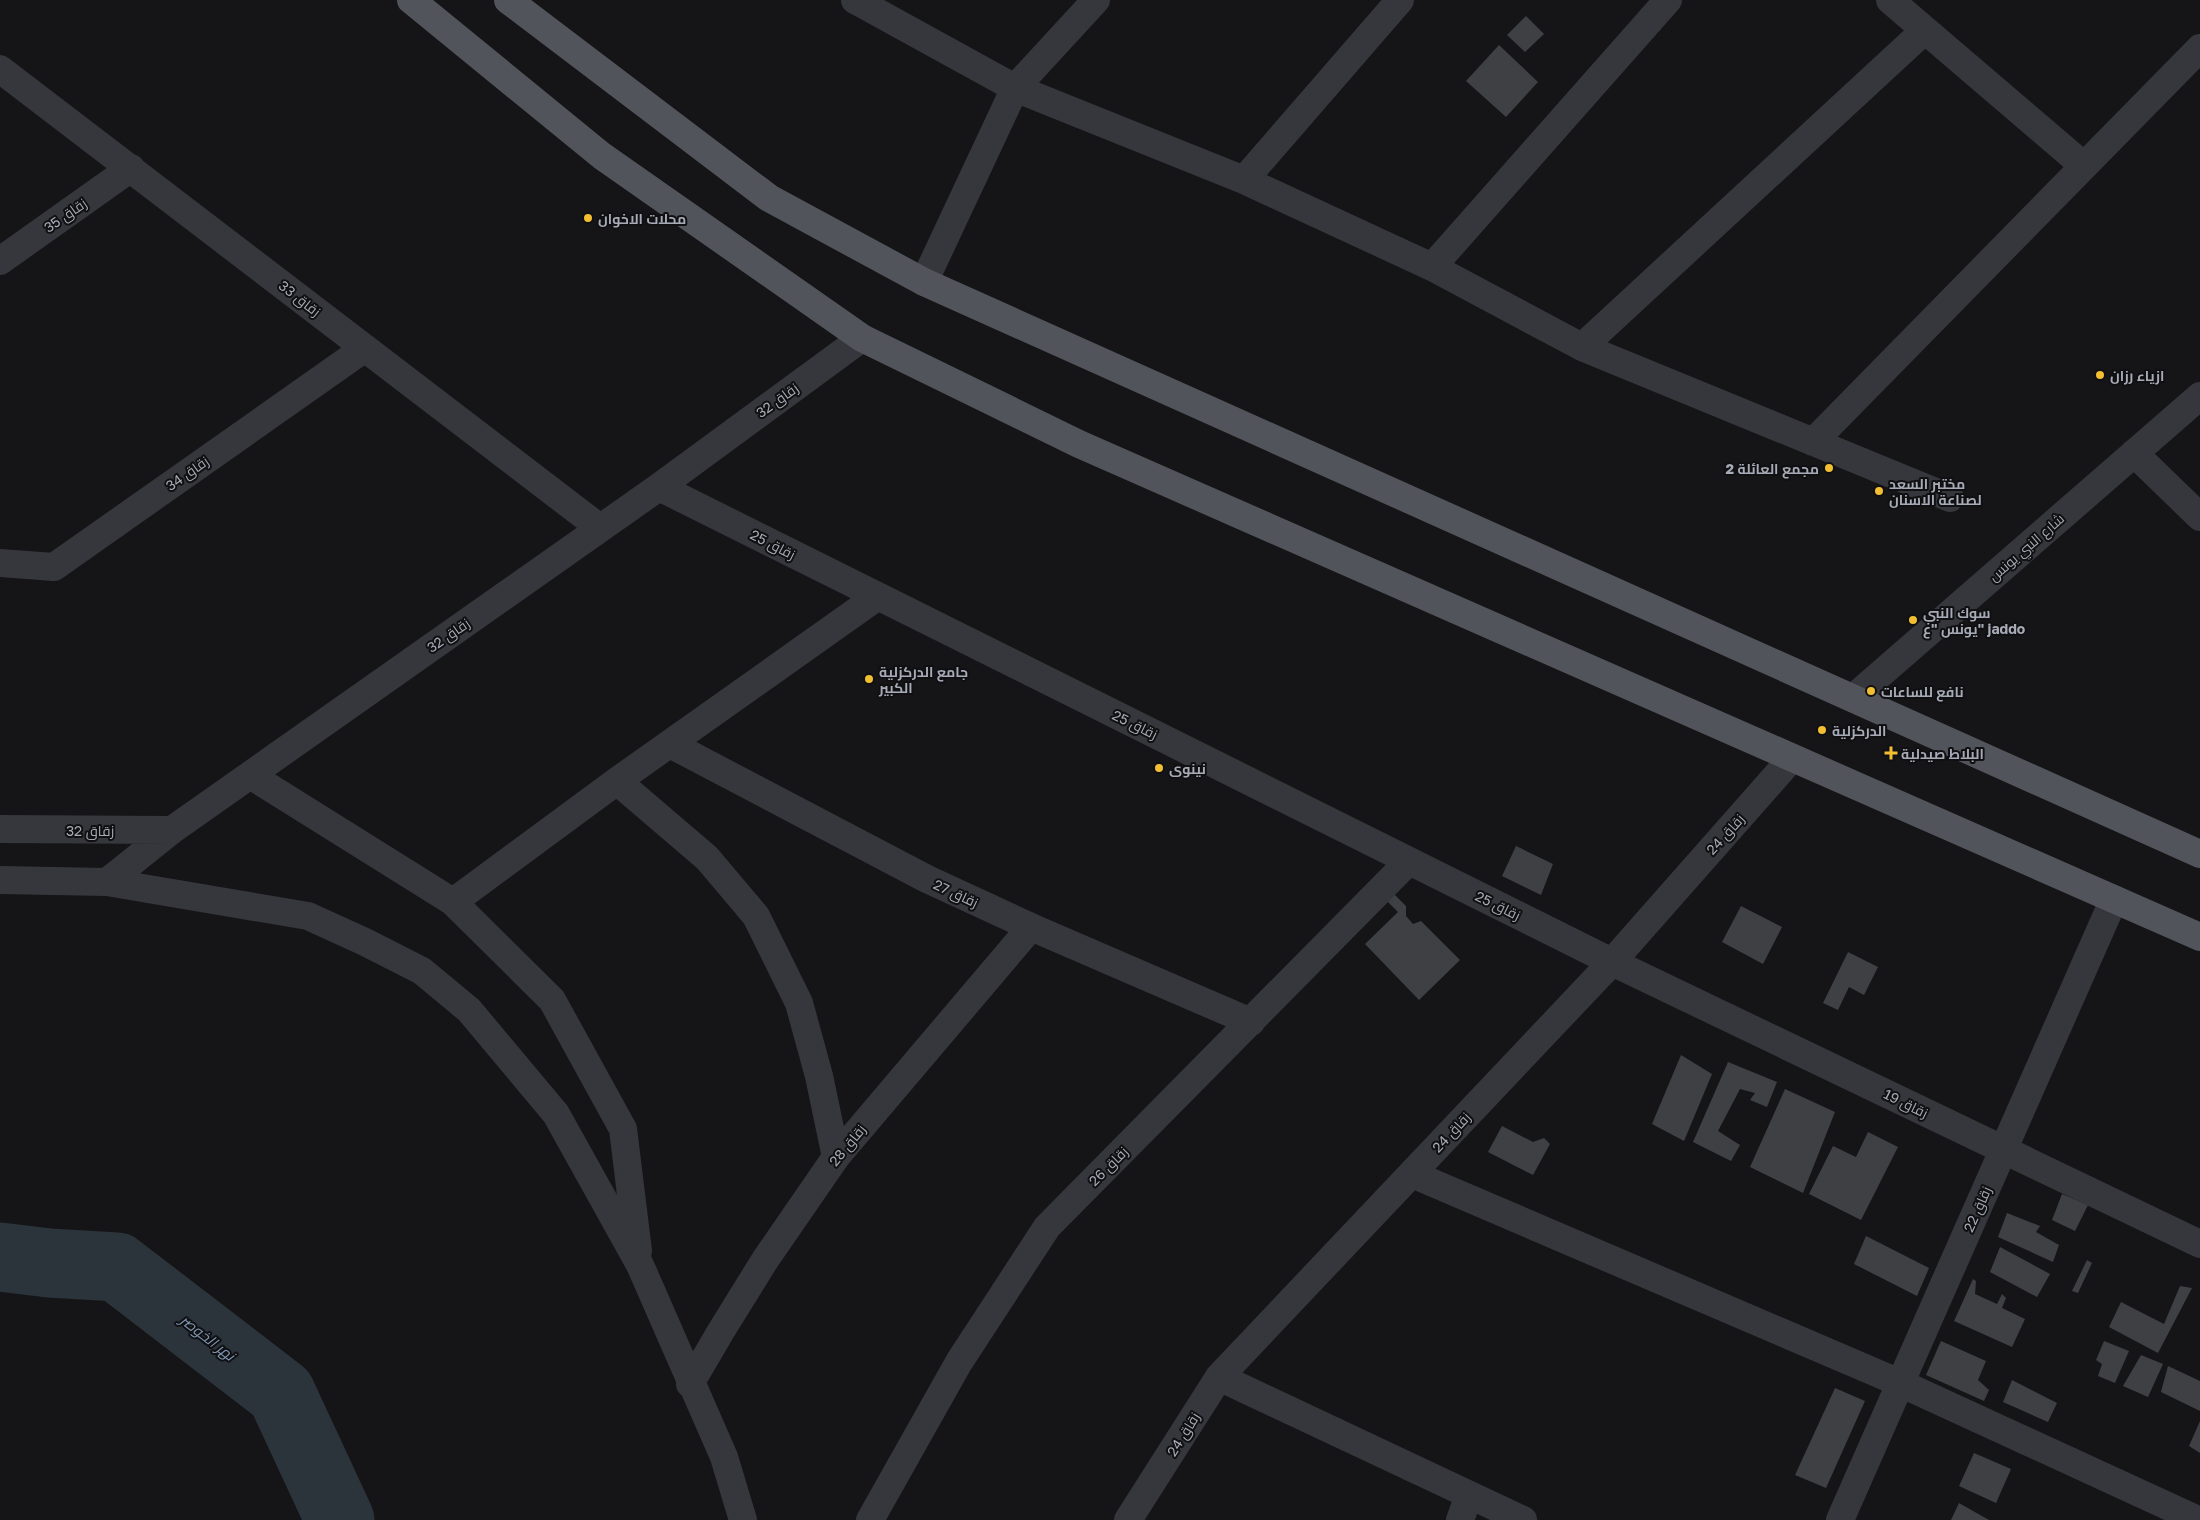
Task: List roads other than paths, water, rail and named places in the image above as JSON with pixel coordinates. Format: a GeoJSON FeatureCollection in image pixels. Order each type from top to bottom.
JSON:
{"type":"FeatureCollection","features":[{"type":"Feature","properties":{"kind":"main road"},"geometry":{"type":"LineString","coordinates":[[411,0],[602,156],[862,338],[1088,448],[2200,937]]}},
{"type":"Feature","properties":{"kind":"main road"},"geometry":{"type":"LineString","coordinates":[[508,0],[769,198],[924,282],[1853,698],[2196,846]]}},
{"type":"Feature","properties":{"kind":"street"},"geometry":{"type":"LineString","coordinates":[[855,0],[1015,88],[1244,180],[1432,267],[1582,347],[1950,498]]}},
{"type":"Feature","properties":{"kind":"street"},"geometry":{"type":"LineString","coordinates":[[924,282],[1015,88],[1096,0]]}},
{"type":"Feature","properties":{"kind":"street"},"geometry":{"type":"LineString","coordinates":[[1244,180],[1400,0]]}},
{"type":"Feature","properties":{"kind":"street"},"geometry":{"type":"LineString","coordinates":[[1432,267],[1668,0]]}},
{"type":"Feature","properties":{"kind":"street"},"geometry":{"type":"LineString","coordinates":[[1890,0],[2084,166]]}},
{"type":"Feature","properties":{"kind":"street"},"geometry":{"type":"LineString","coordinates":[[1582,347],[1924,30]]}},
{"type":"Feature","properties":{"kind":"street"},"geometry":{"type":"LineString","coordinates":[[1812,442],[2200,48]]}},
{"type":"Feature","properties":{"kind":"street","name":"زقاق 33"},"geometry":{"type":"LineString","coordinates":[[0,70],[131,168],[600,528]]}},
{"type":"Feature","properties":{"kind":"street","name":"زقاق 35"},"geometry":{"type":"LineString","coordinates":[[0,261],[131,168]]}},
{"type":"Feature","properties":{"kind":"street","name":"زقاق 32"},"geometry":{"type":"LineString","coordinates":[[0,830],[172,830],[659,487],[862,338]]}},
{"type":"Feature","properties":{"kind":"street","name":"زقاق 34"},"geometry":{"type":"LineString","coordinates":[[0,563],[54,567],[365,348]]}},
{"type":"Feature","properties":{"kind":"street","name":"شارع النبي يونس"},"geometry":{"type":"LineString","coordinates":[[1853,698],[2200,396]]}},
{"type":"Feature","properties":{"kind":"street"},"geometry":{"type":"LineString","coordinates":[[2134,453],[2200,517]]}},
{"type":"Feature","properties":{"kind":"street","name":"زقاق 25"},"geometry":{"type":"LineString","coordinates":[[659,487],[1612,962]]}},
{"type":"Feature","properties":{"kind":"street"},"geometry":{"type":"LineString","coordinates":[[453,902],[617,781],[878,596]]}},
{"type":"Feature","properties":{"kind":"street","name":"زقاق 27"},"geometry":{"type":"LineString","coordinates":[[670,744],[926,879],[1031,927],[1251,1022]]}},
{"type":"Feature","properties":{"kind":"street","name":"زقاق 24"},"geometry":{"type":"LineString","coordinates":[[1128,1520],[1219,1377],[1612,962],[1792,758]]}},
{"type":"Feature","properties":{"kind":"street"},"geometry":{"type":"LineString","coordinates":[[250,775],[453,902],[552,1000],[622,1129],[640,1265]]}},
{"type":"Feature","properties":{"kind":"street"},"geometry":{"type":"LineString","coordinates":[[617,781],[707,858],[756,916],[799,1003],[819,1076],[836,1157]]}},
{"type":"Feature","properties":{"kind":"street"},"geometry":{"type":"LineString","coordinates":[[108,882],[172,830]]}},
{"type":"Feature","properties":{"kind":"street","name":"زقاق 26"},"geometry":{"type":"LineString","coordinates":[[870,1520],[959,1362],[1047,1227],[1409,861]]}},
{"type":"Feature","properties":{"kind":"street"},"geometry":{"type":"LineString","coordinates":[[0,880],[108,882],[308,916],[422,971],[469,1010],[556,1114],[640,1265],[690,1384],[724,1457],[743,1520]]}},
{"type":"Feature","properties":{"kind":"street","name":"زقاق 22"},"geometry":{"type":"LineString","coordinates":[[1840,1520],[2114,899]]}},
{"type":"Feature","properties":{"kind":"street","name":"زقاق 28"},"geometry":{"type":"LineString","coordinates":[[690,1384],[765,1260],[836,1157],[1031,927]]}},
{"type":"Feature","properties":{"kind":"street","name":"زقاق 19"},"geometry":{"type":"LineString","coordinates":[[1612,962],[2200,1244]]}},
{"type":"Feature","properties":{"kind":"street"},"geometry":{"type":"LineString","coordinates":[[1412,1174],[1900,1383],[2198,1520]]}},
{"type":"Feature","properties":{"kind":"street"},"geometry":{"type":"LineString","coordinates":[[1219,1377],[1523,1520]]}},
{"type":"Feature","properties":{"kind":"street"},"geometry":{"type":"LineString","coordinates":[[1460,1520],[1470,1495]]}},
{"type":"Feature","properties":{"kind":"waterway","name":"نهر الخوصر"},"geometry":{"type":"LineString","coordinates":[[0,1257],[49,1263],[117,1267],[281,1393],[340,1520]]}},
{"type":"Feature","properties":{"kind":"place","name":"محلات الاخوان"},"geometry":{"type":"Point","coordinates":[588,218]}},
{"type":"Feature","properties":{"kind":"place","name":"ازياء رزان"},"geometry":{"type":"Point","coordinates":[2100,375]}},
{"type":"Feature","properties":{"kind":"place","name":"مجمع العائلة 2"},"geometry":{"type":"Point","coordinates":[1829,468]}},
{"type":"Feature","properties":{"kind":"place","name":"مختبر السعد لصناعة الاسنان"},"geometry":{"type":"Point","coordinates":[1879,491]}},
{"type":"Feature","properties":{"kind":"place","name":"سوك النبي يونس \"ع\" jaddo"},"geometry":{"type":"Point","coordinates":[1913,620]}},
{"type":"Feature","properties":{"kind":"place","name":"جامع الدركزلية الكبير"},"geometry":{"type":"Point","coordinates":[869,679]}},
{"type":"Feature","properties":{"kind":"place","name":"نافع للساعات"},"geometry":{"type":"Point","coordinates":[1871,691]}},
{"type":"Feature","properties":{"kind":"place","name":"الدركزلية"},"geometry":{"type":"Point","coordinates":[1822,730]}},
{"type":"Feature","properties":{"kind":"place","name":"البلاط صيدلية"},"geometry":{"type":"Point","coordinates":[1891,753]}},
{"type":"Feature","properties":{"kind":"place","name":"نينوى"},"geometry":{"type":"Point","coordinates":[1159,768]}}]}
